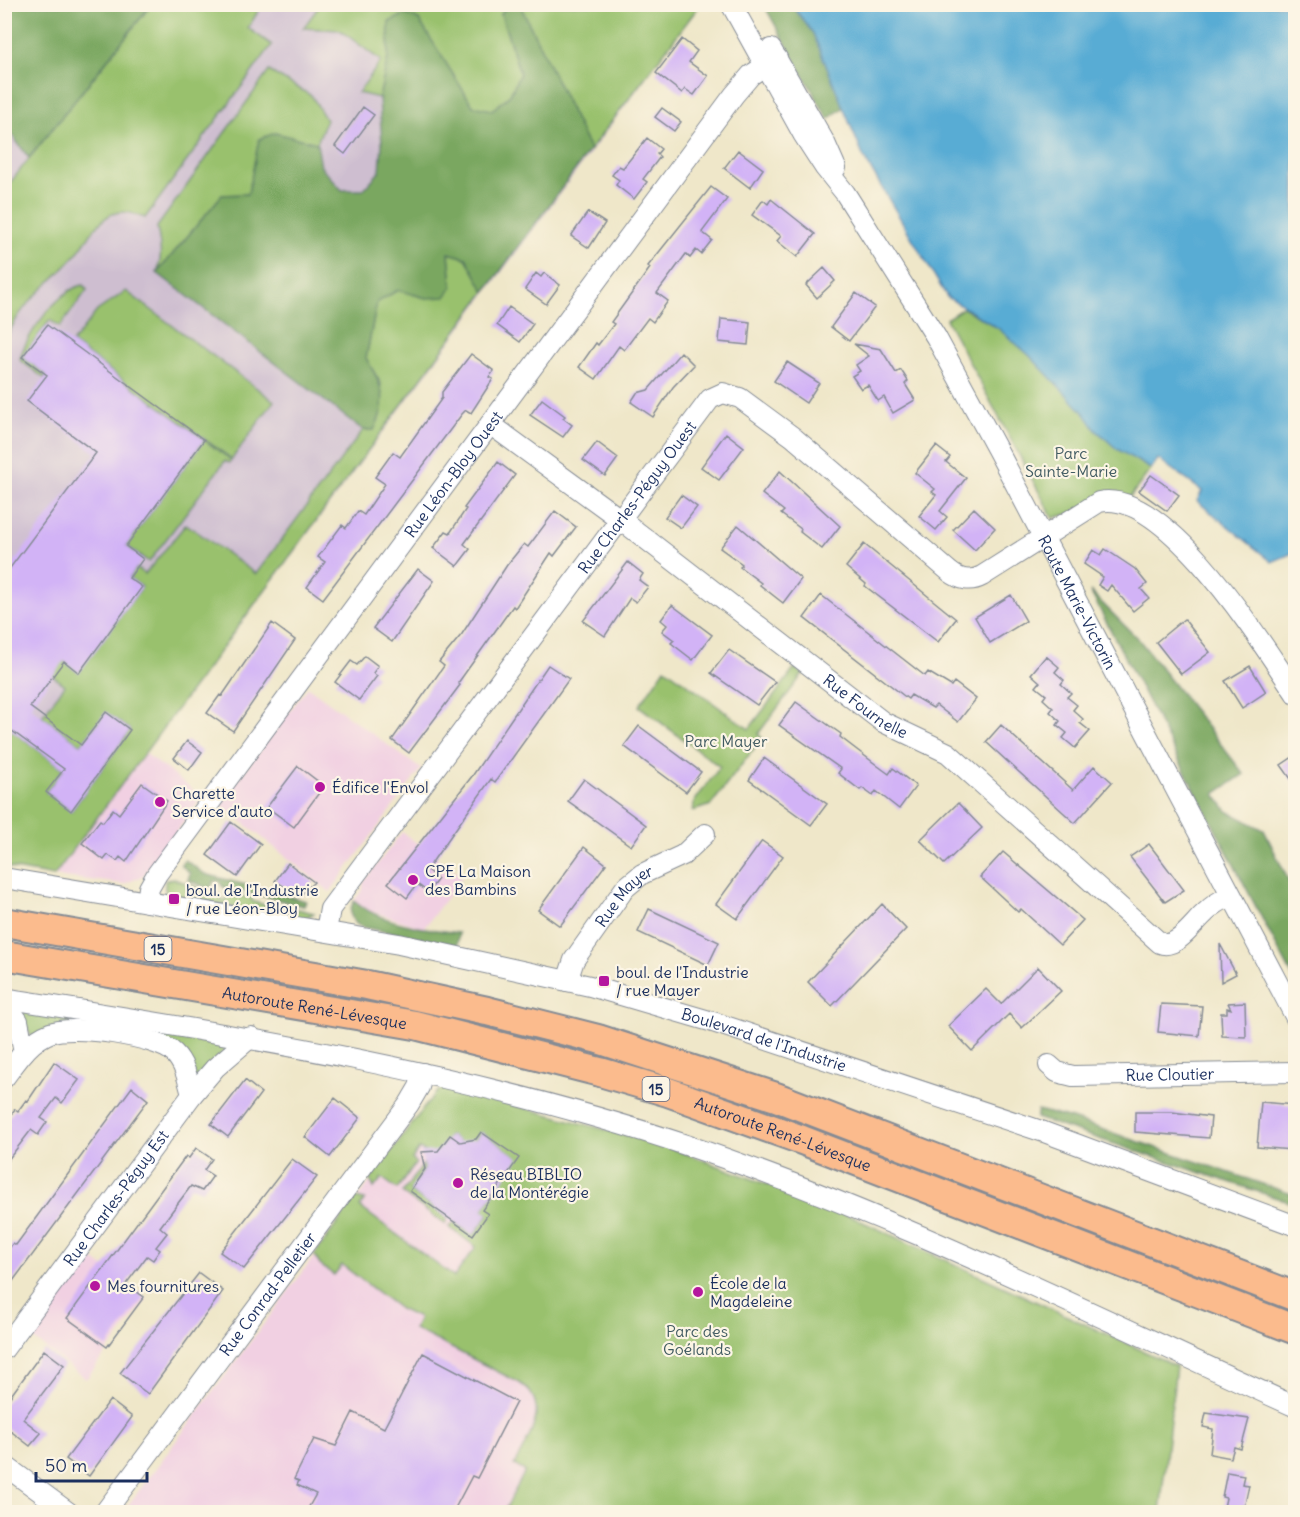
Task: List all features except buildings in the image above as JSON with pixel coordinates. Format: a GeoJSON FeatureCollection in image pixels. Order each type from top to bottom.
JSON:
{"type":"FeatureCollection","features":[{"type":"Feature","properties":{"kind":"highway","name":"Autoroute René-Lévesque"},"geometry":{"type":"LineString","coordinates":[[4,922],[378,987],[488,1011],[608,1042],[776,1097],[1289,1294]]}},
{"type":"Feature","properties":{"kind":"highway","name":"Autoroute René-Lévesque"},"geometry":{"type":"LineString","coordinates":[[4,955],[407,1024],[600,1072],[668,1092],[802,1140],[1287,1327]]}},
{"type":"Feature","properties":{"kind":"street"},"geometry":{"type":"LineString","coordinates":[[732,4],[771,62]]}},
{"type":"Feature","properties":{"kind":"street"},"geometry":{"type":"LineString","coordinates":[[746,4],[771,62]]}},
{"type":"Feature","properties":{"kind":"street","name":"Route Marie-Victorin"},"geometry":{"type":"LineString","coordinates":[[771,62],[819,160],[845,193],[936,337],[1296,1018]]}},
{"type":"Feature","properties":{"kind":"street","name":"Rue Léon-Bloy Ouest"},"geometry":{"type":"LineString","coordinates":[[147,902],[149,888],[158,873],[734,95],[745,81],[771,62]]}},
{"type":"Feature","properties":{"kind":"street","name":"Rue Charles-Péguy Ouest"},"geometry":{"type":"LineString","coordinates":[[326,932],[330,909],[710,399],[723,393],[740,398],[793,437],[957,578],[978,578],[1100,502],[1112,501],[1131,506],[1173,537],[1213,576],[1236,605],[1296,694]]}},
{"type":"Feature","properties":{"kind":"street","name":"Rue Fournelle"},"geometry":{"type":"LineString","coordinates":[[490,424],[620,519],[883,722],[948,753],[1160,943],[1165,945],[1174,942],[1206,911],[1230,896]]}},
{"type":"Feature","properties":{"kind":"street","name":"Rue Mayer"},"geometry":{"type":"LineString","coordinates":[[567,981],[574,960],[626,888],[642,874],[683,855],[705,834]]}},
{"type":"Feature","properties":{"kind":"street","name":"Boulevard de l'Industrie"},"geometry":{"type":"LineString","coordinates":[[4,878],[441,952],[567,981],[724,1026],[1044,1132],[1296,1226]]}},
{"type":"Feature","properties":{"kind":"street"},"geometry":{"type":"LineString","coordinates":[[4,999],[251,1037],[423,1072],[608,1120],[771,1175],[960,1254],[1296,1407]]}},
{"type":"Feature","properties":{"kind":"street"},"geometry":{"type":"LineString","coordinates":[[4,999],[18,1021],[24,1052]]}},
{"type":"Feature","properties":{"kind":"street"},"geometry":{"type":"LineString","coordinates":[[4,1078],[24,1052],[44,1036],[69,1029],[153,1041],[169,1048],[180,1060],[192,1095]]}},
{"type":"Feature","properties":{"kind":"street","name":"Rue Charles-Péguy Est"},"geometry":{"type":"LineString","coordinates":[[4,1348],[192,1095],[233,1052],[251,1037]]}},
{"type":"Feature","properties":{"kind":"street","name":"Rue Cloutier"},"geometry":{"type":"LineString","coordinates":[[1049,1065],[1056,1072],[1073,1076],[1296,1072]]}},
{"type":"Feature","properties":{"kind":"street","name":"Rue Conrad-Pelletier"},"geometry":{"type":"LineString","coordinates":[[105,1512],[409,1104],[419,1088],[423,1072]]}},
{"type":"Feature","properties":{"kind":"street"},"geometry":{"type":"LineString","coordinates":[[4,1465],[68,1512]]}},
{"type":"Feature","properties":{"kind":"shaded area"},"geometry":{"type":"Polygon","coordinates":[[[4,5],[700,5],[54,876],[5,867],[4,5]]]}},
{"type":"Feature","properties":{"kind":"shaded area","name":"Édifice l'Envol"},"geometry":{"type":"Polygon","coordinates":[[[308,687],[421,769],[330,892],[220,804],[308,687]]]}},
{"type":"Feature","properties":{"kind":"shaded area"},"geometry":{"type":"Polygon","coordinates":[[[145,753],[202,797],[169,842],[143,876],[124,884],[54,876],[145,753]]]}},
{"type":"Feature","properties":{"kind":"shaded area","name":"CPE La Maison des Bambins"},"geometry":{"type":"Polygon","coordinates":[[[402,832],[462,877],[424,928],[364,909],[354,901],[363,889],[363,883],[402,832]]]}},
{"type":"Feature","properties":{"kind":"shaded area","name":"Parc des Goélands"},"geometry":{"type":"Polygon","coordinates":[[[438,1091],[907,1241],[1176,1366],[1159,1512],[123,1512],[438,1091]]]}},
{"type":"Feature","properties":{"kind":"shaded area"},"geometry":{"type":"Polygon","coordinates":[[[86,1254],[147,1299],[86,1379],[27,1334],[86,1254]]]}},
{"type":"Feature","properties":{"kind":"green space"},"geometry":{"type":"Polygon","coordinates":[[[15,5],[151,5],[29,158],[5,126],[5,20],[15,5]]]}},
{"type":"Feature","properties":{"kind":"green space"},"geometry":{"type":"Polygon","coordinates":[[[151,5],[262,5],[248,28],[272,45],[145,218],[123,212],[114,213],[105,219],[74,257],[27,305],[11,328],[5,342],[5,189],[151,5]]]}},
{"type":"Feature","properties":{"kind":"green space"},"geometry":{"type":"Polygon","coordinates":[[[320,5],[507,5],[501,14],[520,73],[510,95],[492,110],[473,107],[444,62],[389,22],[388,58],[379,98],[358,93],[381,61],[340,30],[303,28],[320,5]]]}},
{"type":"Feature","properties":{"kind":"green space"},"geometry":{"type":"Polygon","coordinates":[[[507,5],[520,5],[590,150],[485,292],[466,258],[449,253],[452,287],[445,297],[426,298],[398,290],[377,302],[366,358],[380,385],[383,401],[374,430],[363,430],[157,273],[222,195],[248,194],[259,139],[275,133],[317,143],[321,167],[342,190],[363,190],[380,171],[382,144],[379,98],[388,58],[389,22],[406,14],[419,20],[473,106],[492,110],[510,95],[520,73],[501,14],[507,5]]]}},
{"type":"Feature","properties":{"kind":"green space"},"geometry":{"type":"Polygon","coordinates":[[[520,5],[700,5],[590,150],[520,5]]]}},
{"type":"Feature","properties":{"kind":"green space"},"geometry":{"type":"Polygon","coordinates":[[[764,5],[792,5],[813,33],[844,107],[828,119],[764,5]]]}},
{"type":"Feature","properties":{"kind":"green space"},"geometry":{"type":"Polygon","coordinates":[[[269,71],[312,96],[326,120],[317,143],[275,133],[248,194],[222,195],[157,273],[160,245],[157,227],[269,71]]]}},
{"type":"Feature","properties":{"kind":"green space"},"geometry":{"type":"Polygon","coordinates":[[[449,253],[466,258],[485,292],[54,876],[5,867],[4,725],[64,769],[46,792],[71,811],[130,730],[106,713],[81,745],[42,716],[65,685],[38,665],[49,650],[79,672],[142,587],[129,578],[136,568],[145,574],[186,524],[256,574],[363,430],[374,430],[381,384],[366,358],[377,302],[398,290],[426,298],[452,287],[449,253]]]}},
{"type":"Feature","properties":{"kind":"green space"},"geometry":{"type":"Polygon","coordinates":[[[84,285],[87,290],[60,327],[50,320],[23,357],[46,375],[44,378],[20,360],[28,339],[55,303],[65,294],[84,285]]]}},
{"type":"Feature","properties":{"kind":"green space"},"geometry":{"type":"Polygon","coordinates":[[[126,291],[274,401],[232,459],[72,343],[97,311],[126,291]]]}},
{"type":"Feature","properties":{"kind":"green space","name":"Parc Sainte-Marie"},"geometry":{"type":"Polygon","coordinates":[[[963,308],[998,328],[1029,355],[1086,414],[1096,430],[1117,449],[1151,469],[1130,497],[1053,518],[946,319],[963,308]]]}},
{"type":"Feature","properties":{"kind":"green space"},"geometry":{"type":"Polygon","coordinates":[[[204,440],[231,460],[229,463],[225,461],[149,562],[126,546],[204,440]]]}},
{"type":"Feature","properties":{"kind":"green space"},"geometry":{"type":"Polygon","coordinates":[[[1090,591],[1140,641],[1244,774],[1215,794],[1227,811],[1264,830],[1295,894],[1295,981],[1090,591]]]}},
{"type":"Feature","properties":{"kind":"green space","name":"Parc Mayer"},"geometry":{"type":"Polygon","coordinates":[[[665,668],[749,729],[795,668],[803,674],[758,734],[762,738],[711,805],[693,811],[694,802],[720,767],[639,706],[665,668]]]}},
{"type":"Feature","properties":{"kind":"green space"},"geometry":{"type":"Polygon","coordinates":[[[185,860],[205,874],[306,901],[304,906],[223,887],[219,881],[214,881],[210,889],[188,880],[190,873],[181,865],[185,860]]]}},
{"type":"Feature","properties":{"kind":"green space"},"geometry":{"type":"Polygon","coordinates":[[[175,879],[221,896],[221,900],[226,901],[227,896],[252,897],[252,901],[291,913],[298,909],[314,913],[304,919],[171,897],[165,890],[165,880],[175,879]]]}},
{"type":"Feature","properties":{"kind":"green space"},"geometry":{"type":"Polygon","coordinates":[[[354,901],[365,909],[390,920],[459,933],[457,945],[362,927],[351,916],[354,901]]]}},
{"type":"Feature","properties":{"kind":"green space"},"geometry":{"type":"Polygon","coordinates":[[[18,1008],[234,1042],[194,1080],[176,1045],[31,1036],[18,1008]]]}},
{"type":"Feature","properties":{"kind":"green space","name":"Parc des Goélands"},"geometry":{"type":"Polygon","coordinates":[[[446,1087],[666,1146],[852,1217],[1176,1366],[1160,1512],[504,1512],[525,1471],[514,1465],[535,1422],[535,1400],[529,1391],[518,1382],[414,1329],[419,1318],[400,1309],[342,1265],[334,1275],[320,1265],[314,1255],[356,1198],[365,1200],[360,1207],[454,1277],[476,1247],[449,1227],[454,1223],[474,1235],[488,1215],[482,1210],[518,1158],[481,1132],[473,1143],[462,1144],[450,1135],[435,1156],[419,1149],[412,1159],[416,1163],[397,1189],[382,1178],[374,1188],[370,1180],[429,1101],[438,1091],[446,1087]]]}},
{"type":"Feature","properties":{"kind":"green space"},"geometry":{"type":"Polygon","coordinates":[[[1038,1110],[1072,1119],[1295,1195],[1295,1204],[1036,1118],[1038,1110]]]}},
{"type":"Feature","properties":{"kind":"green space"},"geometry":{"type":"Polygon","coordinates":[[[425,1162],[428,1164],[410,1191],[447,1218],[445,1224],[402,1193],[425,1162]]]}},
{"type":"Feature","properties":{"kind":"water"},"geometry":{"type":"Polygon","coordinates":[[[792,5],[1295,5],[1295,552],[1272,562],[1197,501],[1202,491],[1158,459],[1151,469],[1117,449],[1096,430],[1085,414],[1029,355],[998,328],[947,297],[863,156],[813,33],[792,5]]]}},
{"type":"Feature","properties":{"kind":"place","name":"Édifice l'Envol"},"geometry":{"type":"Point","coordinates":[320,787]}},
{"type":"Feature","properties":{"kind":"place","name":"Charette Service d'auto"},"geometry":{"type":"Point","coordinates":[160,802]}},
{"type":"Feature","properties":{"kind":"place","name":"CPE La Maison des Bambins"},"geometry":{"type":"Point","coordinates":[413,880]}},
{"type":"Feature","properties":{"kind":"place","name":"boul. de l'Industrie / rue Léon-Bloy"},"geometry":{"type":"Point","coordinates":[174,899]}},
{"type":"Feature","properties":{"kind":"place","name":"boul. de l'Industrie / rue Mayer"},"geometry":{"type":"Point","coordinates":[604,981]}},
{"type":"Feature","properties":{"kind":"place","name":"Réseau BIBLIO de la Montérégie"},"geometry":{"type":"Point","coordinates":[458,1183]}},
{"type":"Feature","properties":{"kind":"place","name":"Mes fournitures"},"geometry":{"type":"Point","coordinates":[95,1286]}},
{"type":"Feature","properties":{"kind":"place","name":"École de la Magdeleine"},"geometry":{"type":"Point","coordinates":[698,1292]}}]}
